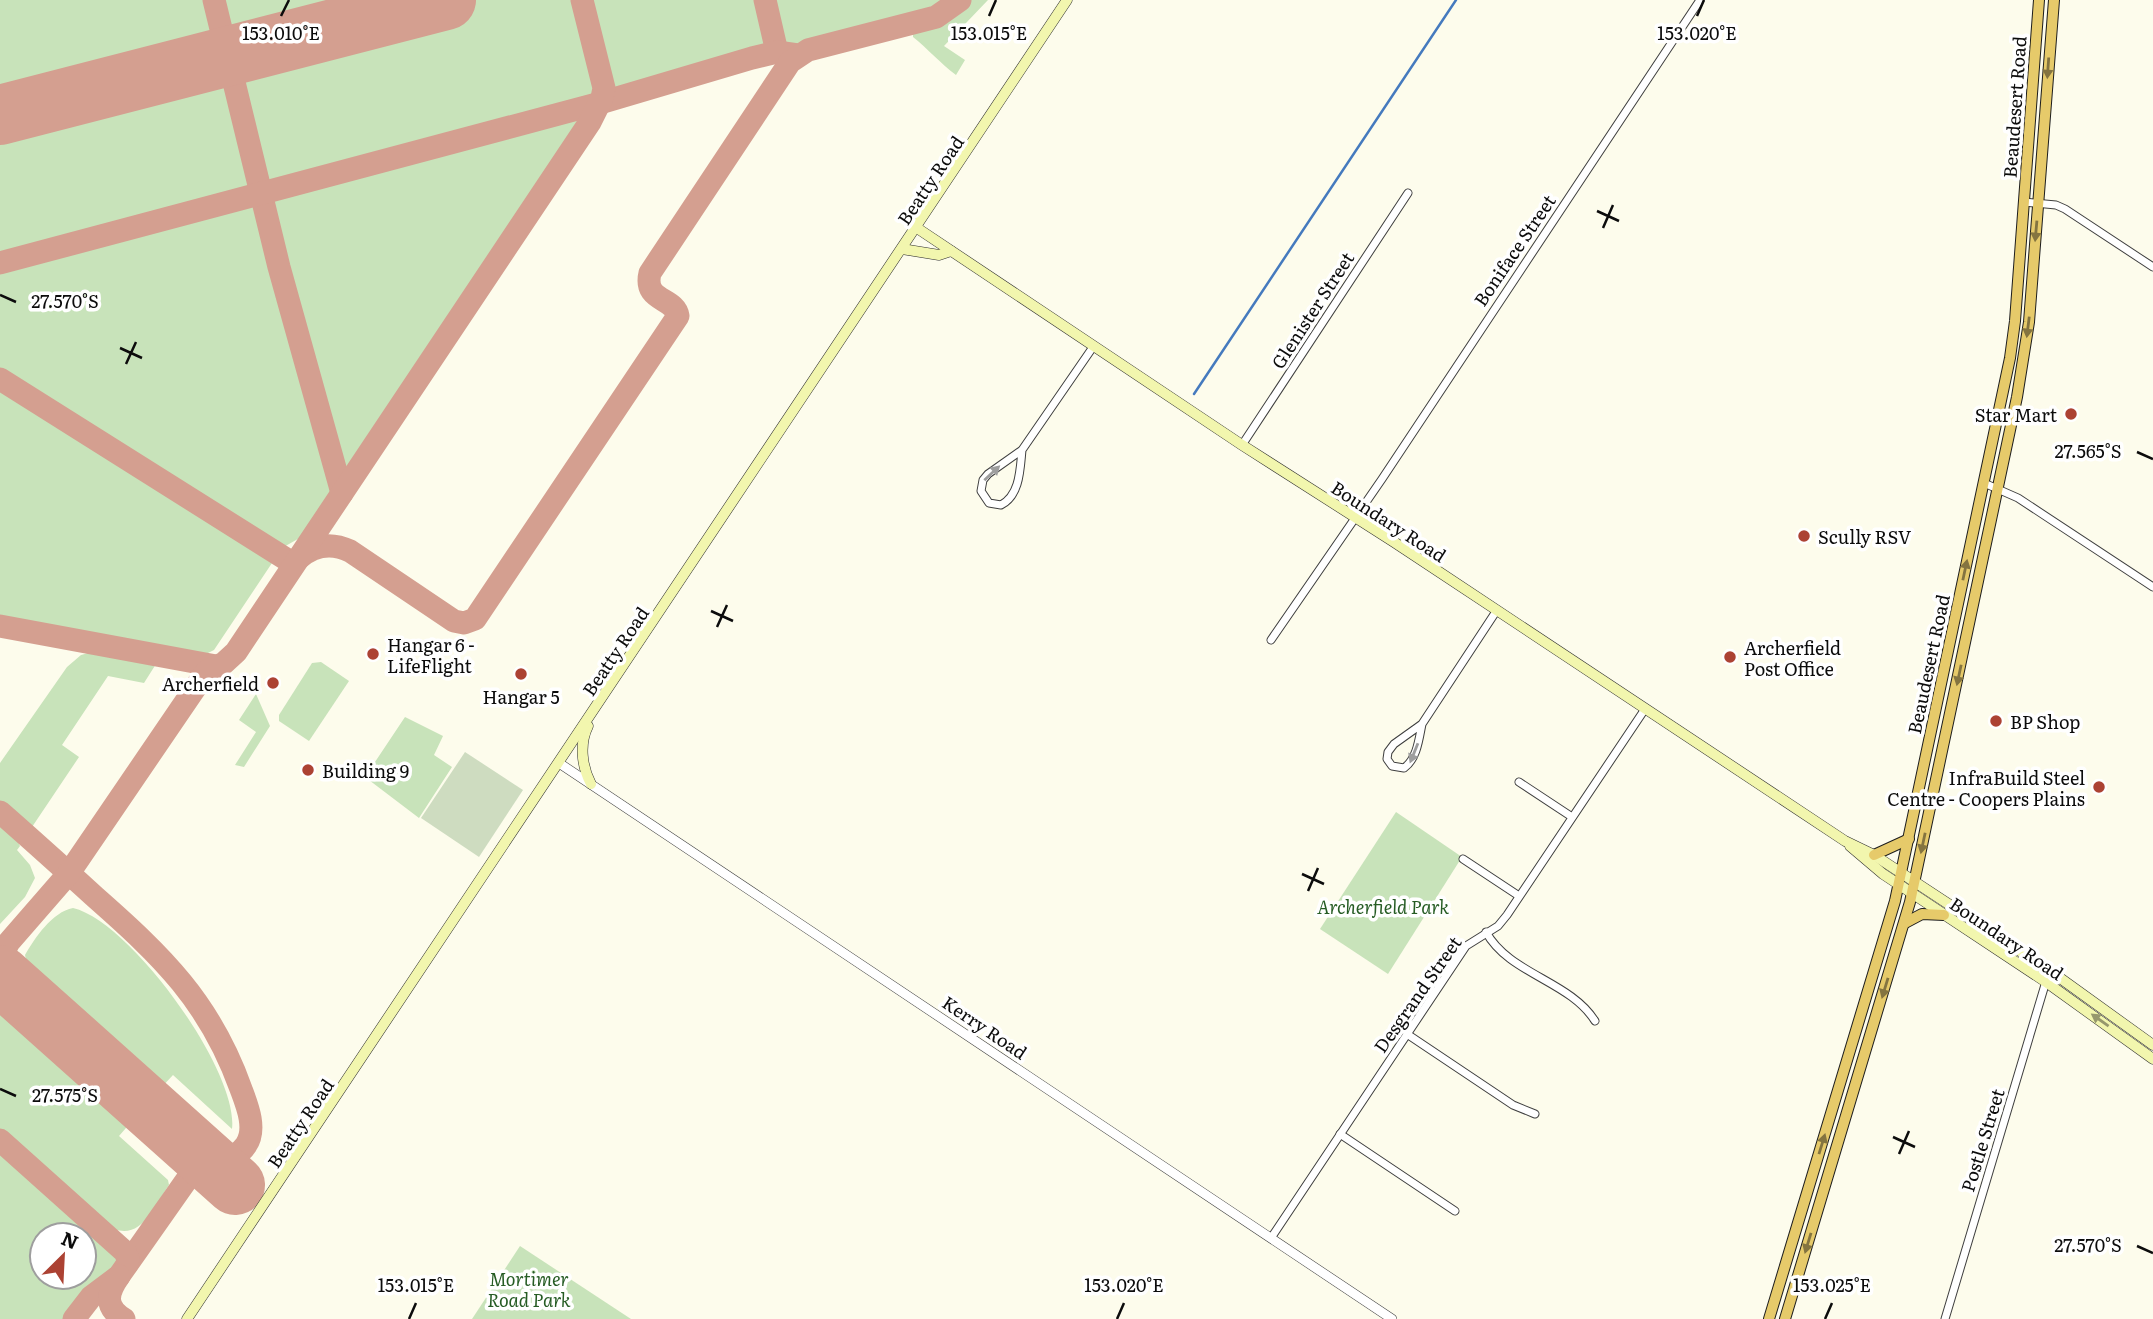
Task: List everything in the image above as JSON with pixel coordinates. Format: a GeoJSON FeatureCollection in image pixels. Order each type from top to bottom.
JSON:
{"type":"FeatureCollection","features":[{"type":"Feature","properties":{"kind":"highway","name":"Beaudesert Road"},"geometry":{"type":"LineString","coordinates":[[1769,1319],[1899,885],[2010,358],[2039,0]]}},
{"type":"Feature","properties":{"kind":"highway","name":"Beaudesert Road"},"geometry":{"type":"LineString","coordinates":[[1785,1319],[1905,923],[1998,488],[2024,355],[2054,0]]}},
{"type":"Feature","properties":{"kind":"highway"},"geometry":{"type":"LineString","coordinates":[[1874,855],[1909,839]]}},
{"type":"Feature","properties":{"kind":"highway"},"geometry":{"type":"LineString","coordinates":[[1905,923],[1922,914],[1944,915]]}},
{"type":"Feature","properties":{"kind":"main road","name":"Beatty Road"},"geometry":{"type":"LineString","coordinates":[[187,1319],[1067,0]]}},
{"type":"Feature","properties":{"kind":"main road","name":"Boundary Road"},"geometry":{"type":"LineString","coordinates":[[917,228],[1845,841],[1874,855],[1915,881],[2049,970],[2153,1045]]}},
{"type":"Feature","properties":{"kind":"main road"},"geometry":{"type":"LineString","coordinates":[[902,249],[939,255],[951,251]]}},
{"type":"Feature","properties":{"kind":"main road"},"geometry":{"type":"LineString","coordinates":[[591,784],[583,760],[586,731],[603,697]]}},
{"type":"Feature","properties":{"kind":"main road","name":"Boundary Road"},"geometry":{"type":"LineString","coordinates":[[1845,841],[1863,859],[1899,885],[2046,982],[2153,1059]]}},
{"type":"Feature","properties":{"kind":"street","name":"Boniface Street"},"geometry":{"type":"LineString","coordinates":[[1271,640],[1700,0]]}},
{"type":"Feature","properties":{"kind":"street","name":"Glenister Street"},"geometry":{"type":"LineString","coordinates":[[1242,445],[1408,193]]}},
{"type":"Feature","properties":{"kind":"street"},"geometry":{"type":"LineString","coordinates":[[2024,202],[2056,205],[2065,209],[2153,267]]}},
{"type":"Feature","properties":{"kind":"street"},"geometry":{"type":"LineString","coordinates":[[1022,450],[1020,470],[1012,497],[1001,505],[989,503],[981,491],[984,480],[993,470],[1022,450],[1093,346]]}},
{"type":"Feature","properties":{"kind":"street"},"geometry":{"type":"LineString","coordinates":[[1984,483],[2025,502],[2153,587]]}},
{"type":"Feature","properties":{"kind":"street"},"geometry":{"type":"LineString","coordinates":[[1422,724],[1410,763],[1404,768],[1392,766],[1387,759],[1390,748],[1422,724],[1497,611]]}},
{"type":"Feature","properties":{"kind":"street","name":"Desgrand Street"},"geometry":{"type":"LineString","coordinates":[[1271,1238],[1466,946],[1503,921],[1645,709]]}},
{"type":"Feature","properties":{"kind":"street","name":"Kerry Road"},"geometry":{"type":"LineString","coordinates":[[559,763],[1392,1319]]}},
{"type":"Feature","properties":{"kind":"street"},"geometry":{"type":"LineString","coordinates":[[1519,782],[1572,817]]}},
{"type":"Feature","properties":{"kind":"street"},"geometry":{"type":"LineString","coordinates":[[1463,859],[1519,896]]}},
{"type":"Feature","properties":{"kind":"street"},"geometry":{"type":"LineString","coordinates":[[1486,932],[1496,948],[1582,1005],[1595,1021]]}},
{"type":"Feature","properties":{"kind":"street","name":"Postle Street"},"geometry":{"type":"LineString","coordinates":[[1945,1319],[2049,970]]}},
{"type":"Feature","properties":{"kind":"street"},"geometry":{"type":"LineString","coordinates":[[1407,1034],[1513,1105],[1535,1114]]}},
{"type":"Feature","properties":{"kind":"street"},"geometry":{"type":"LineString","coordinates":[[1340,1134],[1455,1211]]}},
{"type":"Feature","properties":{"kind":"green space"},"geometry":{"type":"Polygon","coordinates":[[[0,0],[988,0],[944,46],[965,60],[956,75],[913,37],[913,29],[934,19],[933,14],[927,12],[599,96],[303,536],[282,548],[214,650],[202,656],[0,617],[0,0]]]}},
{"type":"Feature","properties":{"kind":"green space"},"geometry":{"type":"Polygon","coordinates":[[[92,652],[156,664],[144,683],[108,676],[62,745],[79,757],[32,827],[28,826],[0,801],[0,763],[67,667],[81,655],[92,652]]]}},
{"type":"Feature","properties":{"kind":"green space"},"geometry":{"type":"Polygon","coordinates":[[[321,662],[349,681],[309,741],[279,721],[279,715],[312,663],[321,662]]]}},
{"type":"Feature","properties":{"kind":"green space"},"geometry":{"type":"Polygon","coordinates":[[[256,694],[270,726],[244,767],[235,765],[256,732],[239,720],[256,694]]]}},
{"type":"Feature","properties":{"kind":"green space"},"geometry":{"type":"Polygon","coordinates":[[[405,717],[443,736],[434,755],[452,767],[419,818],[365,777],[405,717]]]}},
{"type":"Feature","properties":{"kind":"green space"},"geometry":{"type":"Polygon","coordinates":[[[465,752],[523,790],[479,857],[421,818],[465,752]]]}},
{"type":"Feature","properties":{"kind":"green space","name":"Archerfield Park"},"geometry":{"type":"Polygon","coordinates":[[[1396,812],[1462,857],[1388,974],[1320,929],[1396,812]]]}},
{"type":"Feature","properties":{"kind":"green space"},"geometry":{"type":"Polygon","coordinates":[[[0,823],[15,836],[20,846],[17,850],[30,865],[35,878],[25,897],[0,924],[0,823]]]}},
{"type":"Feature","properties":{"kind":"green space"},"geometry":{"type":"Polygon","coordinates":[[[73,908],[96,919],[123,940],[177,1002],[200,1037],[218,1072],[230,1103],[232,1129],[173,1075],[159,1090],[29,973],[25,955],[34,941],[51,920],[73,908]]]}},
{"type":"Feature","properties":{"kind":"green space"},"geometry":{"type":"Polygon","coordinates":[[[0,1003],[132,1121],[119,1136],[168,1180],[169,1185],[150,1215],[135,1228],[116,1230],[103,1224],[0,1132],[0,1003]]]}},
{"type":"Feature","properties":{"kind":"green space"},"geometry":{"type":"Polygon","coordinates":[[[0,1151],[80,1221],[28,1221],[28,1291],[89,1291],[67,1319],[0,1319],[0,1151]]]}},
{"type":"Feature","properties":{"kind":"green space"},"geometry":{"type":"Polygon","coordinates":[[[98,1237],[119,1255],[111,1272],[98,1283],[98,1237]]]}},
{"type":"Feature","properties":{"kind":"green space","name":"Mortimer Road Park"},"geometry":{"type":"Polygon","coordinates":[[[520,1246],[631,1319],[472,1319],[520,1246]]]}},
{"type":"Feature","properties":{"kind":"waterway"},"geometry":{"type":"LineString","coordinates":[[1194,394],[1456,0]]}},
{"type":"Feature","properties":{"kind":"taxiway"},"geometry":{"type":"LineString","coordinates":[[214,0],[279,267],[342,493]]}},
{"type":"Feature","properties":{"kind":"taxiway"},"geometry":{"type":"LineString","coordinates":[[71,1039],[9,982],[3,968],[4,951],[69,873],[206,672],[224,663],[236,652],[590,122],[604,88],[582,0]]}},
{"type":"Feature","properties":{"kind":"taxiway"},"geometry":{"type":"LineString","coordinates":[[765,0],[777,52]]}},
{"type":"Feature","properties":{"kind":"taxiway"},"geometry":{"type":"LineString","coordinates":[[299,558],[323,546],[343,548],[454,621],[464,623],[475,619],[678,316],[676,310],[651,289],[650,273],[790,62],[808,50],[936,17],[960,0]]}},
{"type":"Feature","properties":{"kind":"taxiway"},"geometry":{"type":"LineString","coordinates":[[0,263],[600,103],[752,58],[777,52],[798,55]]}},
{"type":"Feature","properties":{"kind":"taxiway"},"geometry":{"type":"LineString","coordinates":[[0,379],[294,564]]}},
{"type":"Feature","properties":{"kind":"taxiway"},"geometry":{"type":"LineString","coordinates":[[0,626],[216,666]]}},
{"type":"Feature","properties":{"kind":"taxiway"},"geometry":{"type":"LineString","coordinates":[[0,812],[142,940],[182,982],[215,1031],[229,1058],[250,1117],[251,1132],[241,1151],[195,1168],[119,1276],[91,1297],[74,1319]]}},
{"type":"Feature","properties":{"kind":"taxiway"},"geometry":{"type":"LineString","coordinates":[[137,1098],[198,1150],[217,1153],[231,1164],[230,1176],[221,1182],[210,1179],[205,1172],[205,1159],[183,1140]]}},
{"type":"Feature","properties":{"kind":"taxiway"},"geometry":{"type":"LineString","coordinates":[[0,1140],[125,1252],[127,1264]]}},
{"type":"Feature","properties":{"kind":"taxiway"},"geometry":{"type":"LineString","coordinates":[[119,1276],[110,1294],[110,1305],[124,1319]]}},
{"type":"Feature","properties":{"kind":"runway"},"geometry":{"type":"LineString","coordinates":[[0,115],[446,0]]}},
{"type":"Feature","properties":{"kind":"runway"},"geometry":{"type":"LineString","coordinates":[[0,975],[235,1185]]}},
{"type":"Feature","properties":{"kind":"place","name":"Star Mart"},"geometry":{"type":"Point","coordinates":[2071,414]}},
{"type":"Feature","properties":{"kind":"place","name":"Scully RSV"},"geometry":{"type":"Point","coordinates":[1804,536]}},
{"type":"Feature","properties":{"kind":"place","name":"Hangar 6 - LifeFlight"},"geometry":{"type":"Point","coordinates":[373,654]}},
{"type":"Feature","properties":{"kind":"place","name":"Archerfield Post Office"},"geometry":{"type":"Point","coordinates":[1730,657]}},
{"type":"Feature","properties":{"kind":"place","name":"Hangar 5"},"geometry":{"type":"Point","coordinates":[521,674]}},
{"type":"Feature","properties":{"kind":"place","name":"Archerfield"},"geometry":{"type":"Point","coordinates":[273,683]}},
{"type":"Feature","properties":{"kind":"place","name":"BP Shop"},"geometry":{"type":"Point","coordinates":[1996,721]}},
{"type":"Feature","properties":{"kind":"place","name":"Building 9"},"geometry":{"type":"Point","coordinates":[308,770]}},
{"type":"Feature","properties":{"kind":"place","name":"InfraBuild Steel Centre - Coopers Plains"},"geometry":{"type":"Point","coordinates":[2099,787]}}]}
